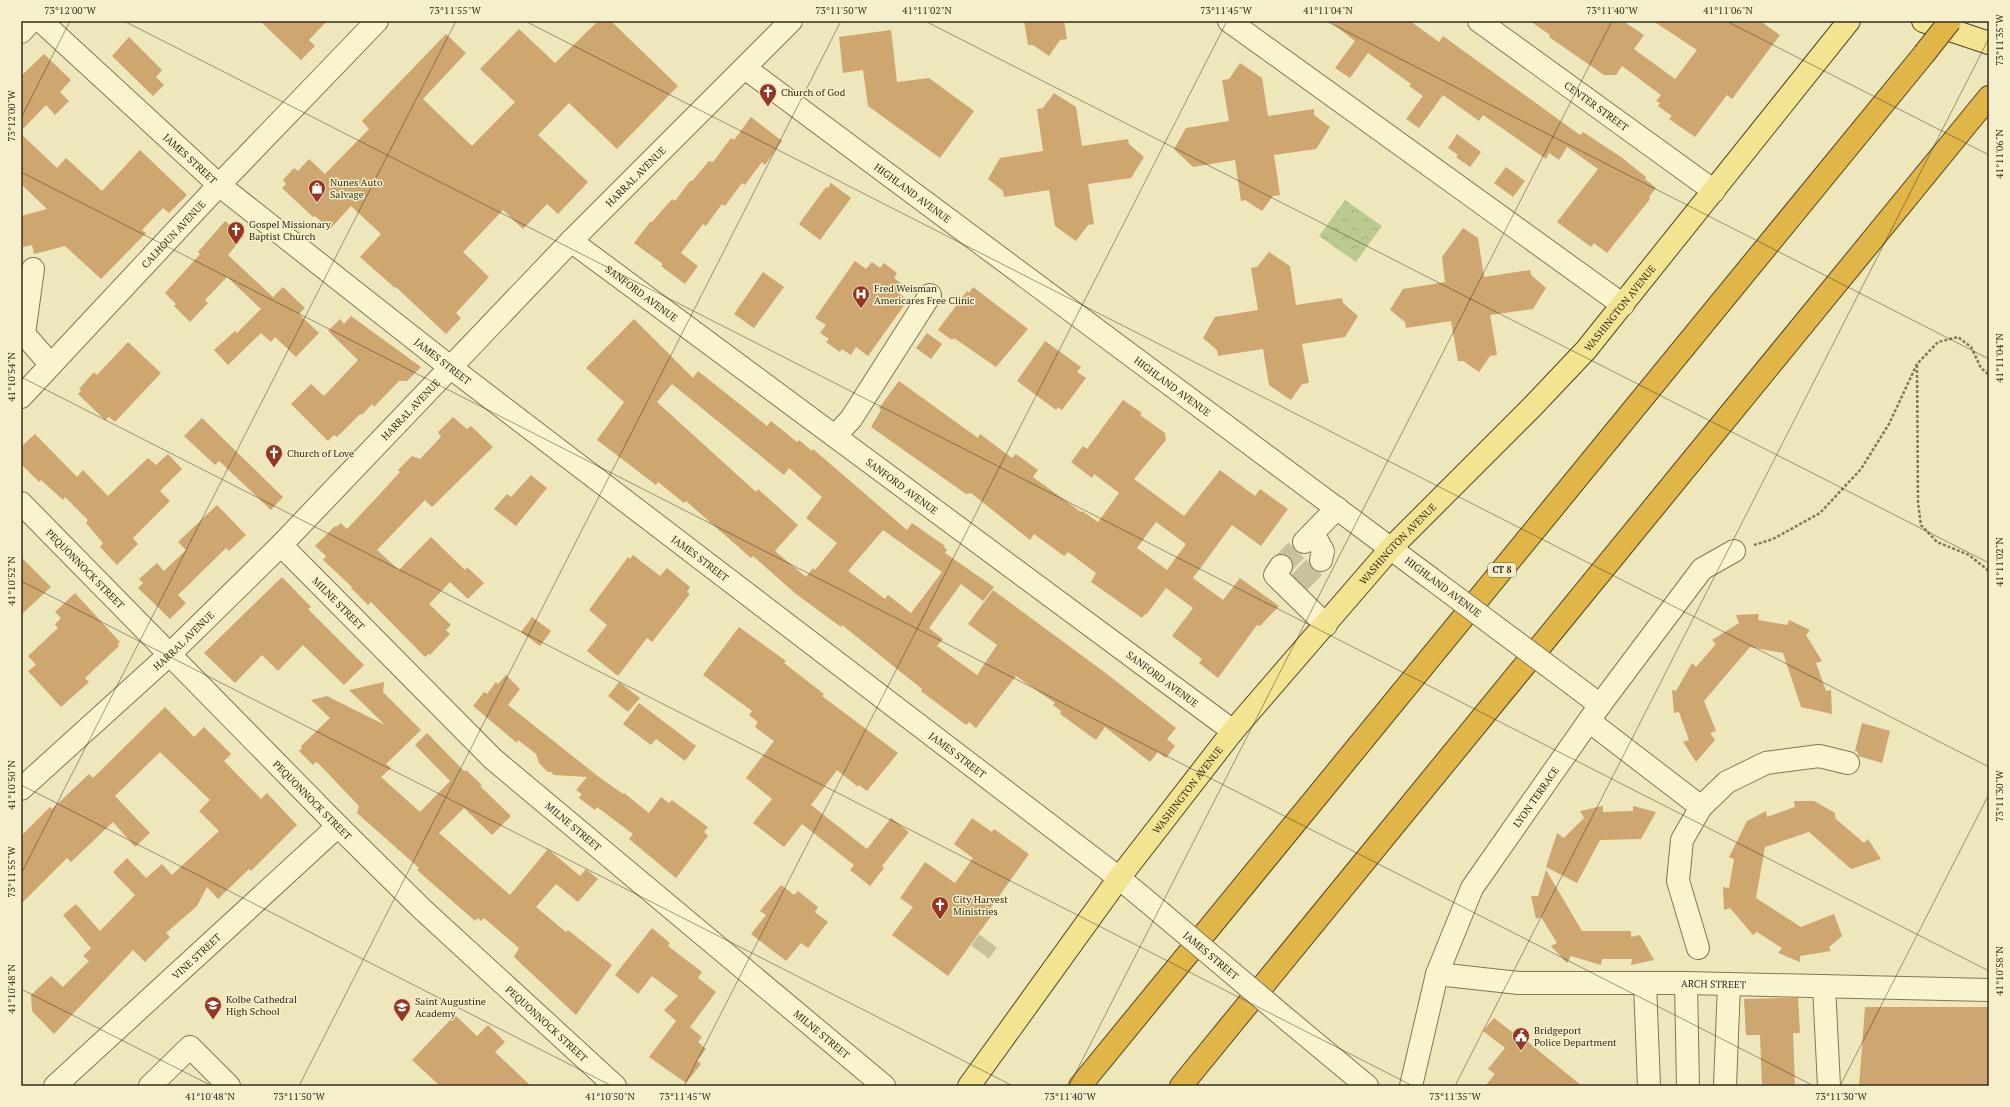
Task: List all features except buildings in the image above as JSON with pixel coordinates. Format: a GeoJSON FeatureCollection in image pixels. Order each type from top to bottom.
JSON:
{"type":"FeatureCollection","features":[{"type":"Feature","properties":{"kind":"highway","name":"CT 8"},"geometry":{"type":"LineString","coordinates":[[1080,1086],[1950,21]]}},
{"type":"Feature","properties":{"kind":"highway"},"geometry":{"type":"LineString","coordinates":[[1181,1086],[1989,97]]}},
{"type":"Feature","properties":{"kind":"main road","name":"WASHINGTON AVENUE"},"geometry":{"type":"LineString","coordinates":[[969,1086],[1119,878],[1233,731],[1391,548],[1533,406],[1586,350],[1849,21]]}},
{"type":"Feature","properties":{"kind":"main road"},"geometry":{"type":"LineString","coordinates":[[1923,21],[1989,43]]}},
{"type":"Feature","properties":{"kind":"street"},"geometry":{"type":"LineString","coordinates":[[21,32],[31,21]]}},
{"type":"Feature","properties":{"kind":"street","name":"JAMES STREET"},"geometry":{"type":"LineString","coordinates":[[41,21],[219,185],[450,367],[1119,878],[1367,1086]]}},
{"type":"Feature","properties":{"kind":"street","name":"CALHOUN AVENUE"},"geometry":{"type":"LineString","coordinates":[[21,397],[219,185],[377,21]]}},
{"type":"Feature","properties":{"kind":"street","name":"HARRAL AVENUE"},"geometry":{"type":"LineString","coordinates":[[21,789],[170,654],[281,545],[571,241],[791,21]]}},
{"type":"Feature","properties":{"kind":"street"},"geometry":{"type":"LineString","coordinates":[[1229,21],[1623,305]]}},
{"type":"Feature","properties":{"kind":"street","name":"CENTER STREET"},"geometry":{"type":"LineString","coordinates":[[1479,21],[1714,191]]}},
{"type":"Feature","properties":{"kind":"street","name":"HIGHLAND AVENUE"},"geometry":{"type":"LineString","coordinates":[[745,68],[1575,686],[1594,713],[1701,807]]}},
{"type":"Feature","properties":{"kind":"street","name":"SANFORD AVENUE"},"geometry":{"type":"LineString","coordinates":[[571,241],[1233,731]]}},
{"type":"Feature","properties":{"kind":"street"},"geometry":{"type":"LineString","coordinates":[[33,269],[24,334],[51,365]]}},
{"type":"Feature","properties":{"kind":"street"},"geometry":{"type":"LineString","coordinates":[[835,436],[851,419],[930,295]]}},
{"type":"Feature","properties":{"kind":"street","name":"PEQUONNOCK STREET"},"geometry":{"type":"LineString","coordinates":[[21,503],[338,826],[422,909],[615,1086]]}},
{"type":"Feature","properties":{"kind":"street"},"geometry":{"type":"LineString","coordinates":[[1321,560],[1323,551],[1308,537],[1337,508]]}},
{"type":"Feature","properties":{"kind":"street","name":"MILNE STREET"},"geometry":{"type":"LineString","coordinates":[[281,545],[493,759],[884,1086]]}},
{"type":"Feature","properties":{"kind":"street","name":"LYON TERRACE"},"geometry":{"type":"LineString","coordinates":[[1411,1086],[1438,974],[1472,888],[1594,713],[1702,569],[1734,551]]}},
{"type":"Feature","properties":{"kind":"street"},"geometry":{"type":"LineString","coordinates":[[1281,566],[1275,575],[1295,587],[1326,625]]}},
{"type":"Feature","properties":{"kind":"street"},"geometry":{"type":"LineString","coordinates":[[1698,948],[1678,881],[1682,840],[1701,807],[1727,782],[1766,763],[1819,756],[1848,762]]}},
{"type":"Feature","properties":{"kind":"street","name":"VINE STREET"},"geometry":{"type":"LineString","coordinates":[[61,1084],[338,826]]}},
{"type":"Feature","properties":{"kind":"street","name":"ARCH STREET"},"geometry":{"type":"LineString","coordinates":[[1438,974],[1519,983],[1686,983],[1989,990]]}},
{"type":"Feature","properties":{"kind":"street"},"geometry":{"type":"LineString","coordinates":[[1645,983],[1649,1086]]}},
{"type":"Feature","properties":{"kind":"street"},"geometry":{"type":"LineString","coordinates":[[1686,983],[1688,1086]]}},
{"type":"Feature","properties":{"kind":"street"},"geometry":{"type":"LineString","coordinates":[[1719,984],[1725,1086]]}},
{"type":"Feature","properties":{"kind":"street"},"geometry":{"type":"LineString","coordinates":[[1824,986],[1828,1086]]}},
{"type":"Feature","properties":{"kind":"street"},"geometry":{"type":"LineString","coordinates":[[150,1086],[190,1046],[229,1086]]}},
{"type":"Feature","properties":{"kind":"path"},"geometry":{"type":"LineString","coordinates":[[1734,551],[1773,538],[1820,513],[1861,469],[1889,424],[1917,364],[1938,342],[1958,337],[1971,347],[1981,368],[1989,375]]}},
{"type":"Feature","properties":{"kind":"path"},"geometry":{"type":"LineString","coordinates":[[1917,364],[1918,502],[1922,525],[1937,542],[1969,555],[1989,571]]}},
{"type":"Feature","properties":{"kind":"green space"},"geometry":{"type":"Polygon","coordinates":[[[1345,200],[1382,226],[1356,262],[1319,236],[1345,200]]]}},
{"type":"Feature","properties":{"kind":"tunnel"},"geometry":{"type":"LineString","coordinates":[[1281,566],[1304,542]]}},
{"type":"Feature","properties":{"kind":"tunnel"},"geometry":{"type":"LineString","coordinates":[[1299,583],[1321,560]]}},
{"type":"Feature","properties":{"kind":"tunnel"},"geometry":{"type":"LineString","coordinates":[[980,952],[988,941]]}},
{"type":"Feature","properties":{"kind":"place","name":"Church of God"},"geometry":{"type":"Point","coordinates":[768,107]}},
{"type":"Feature","properties":{"kind":"place","name":"Nunes Auto Salvage"},"geometry":{"type":"Point","coordinates":[317,203]}},
{"type":"Feature","properties":{"kind":"place","name":"Gospel Missionary Baptist Church"},"geometry":{"type":"Point","coordinates":[236,245]}},
{"type":"Feature","properties":{"kind":"place","name":"Fred Weisman Americares Free Clinic"},"geometry":{"type":"Point","coordinates":[861,309]}},
{"type":"Feature","properties":{"kind":"place","name":"Church of Love"},"geometry":{"type":"Point","coordinates":[274,468]}},
{"type":"Feature","properties":{"kind":"place","name":"City Harvest Ministries"},"geometry":{"type":"Point","coordinates":[940,920]}},
{"type":"Feature","properties":{"kind":"place","name":"Kolbe Cathedral High School"},"geometry":{"type":"Point","coordinates":[213,1020]}},
{"type":"Feature","properties":{"kind":"place","name":"Saint Augustine Academy"},"geometry":{"type":"Point","coordinates":[402,1022]}},
{"type":"Feature","properties":{"kind":"place","name":"Bridgeport Police Department"},"geometry":{"type":"Point","coordinates":[1521,1051]}}]}
